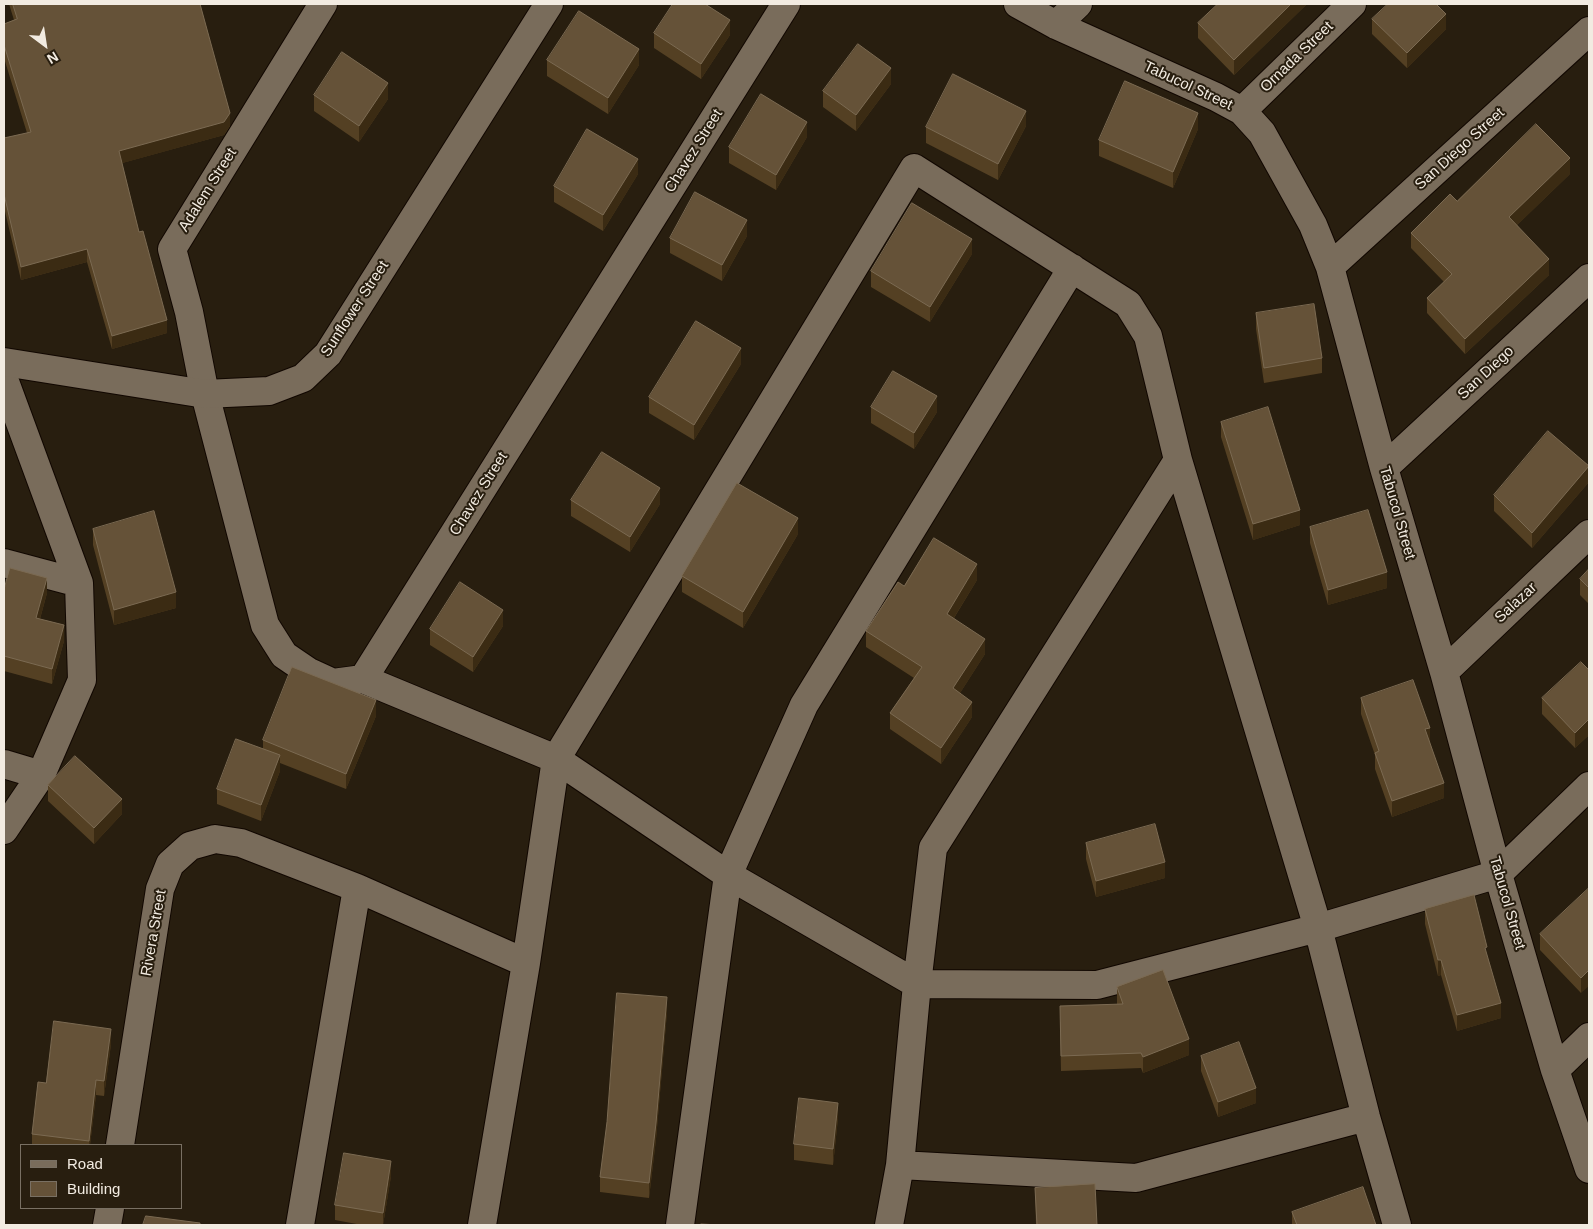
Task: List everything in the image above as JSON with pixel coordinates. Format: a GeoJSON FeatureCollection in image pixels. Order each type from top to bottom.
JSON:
{"type":"FeatureCollection","features":[{"type":"Feature","properties":{"kind":"street","name":"Adalem Street"},"geometry":{"type":"LineString","coordinates":[[205,394],[189,312],[172,249],[323,4]]}},
{"type":"Feature","properties":{"kind":"street","name":"Sunflower Street"},"geometry":{"type":"LineString","coordinates":[[4,362],[205,394],[269,391],[303,378],[328,354],[549,4]]}},
{"type":"Feature","properties":{"kind":"street","name":"Chavez Street"},"geometry":{"type":"LineString","coordinates":[[363,679],[786,4]]}},
{"type":"Feature","properties":{"kind":"street","name":"Tabucol Street"},"geometry":{"type":"LineString","coordinates":[[1018,4],[1056,25],[1216,97],[1242,111],[1262,133],[1313,225],[1330,267],[1384,468],[1444,672],[1498,874],[1555,1070],[1589,1169]]}},
{"type":"Feature","properties":{"kind":"street"},"geometry":{"type":"LineString","coordinates":[[1056,25],[1078,4]]}},
{"type":"Feature","properties":{"kind":"street","name":"Ornada Street"},"geometry":{"type":"LineString","coordinates":[[1242,111],[1352,4]]}},
{"type":"Feature","properties":{"kind":"street","name":"San Diego Street"},"geometry":{"type":"LineString","coordinates":[[1330,267],[1589,31]]}},
{"type":"Feature","properties":{"kind":"street"},"geometry":{"type":"LineString","coordinates":[[482,1225],[526,963],[556,760],[914,168],[1128,304],[1148,336],[1178,460],[1318,928],[1366,1118],[1397,1225]]}},
{"type":"Feature","properties":{"kind":"street"},"geometry":{"type":"LineString","coordinates":[[680,1225],[728,874],[804,705],[1072,268]]}},
{"type":"Feature","properties":{"kind":"street","name":"San Diego"},"geometry":{"type":"LineString","coordinates":[[1384,468],[1589,278]]}},
{"type":"Feature","properties":{"kind":"street"},"geometry":{"type":"LineString","coordinates":[[4,379],[79,583],[82,680],[41,774],[4,830]]}},
{"type":"Feature","properties":{"kind":"street"},"geometry":{"type":"LineString","coordinates":[[205,394],[265,625],[284,655],[309,672],[333,683],[363,679],[556,760],[728,874],[917,984],[1097,985],[1318,928],[1498,874],[1589,786]]}},
{"type":"Feature","properties":{"kind":"street"},"geometry":{"type":"LineString","coordinates":[[889,1225],[900,1165],[917,984],[933,848],[1178,460]]}},
{"type":"Feature","properties":{"kind":"street","name":"Salazar"},"geometry":{"type":"LineString","coordinates":[[1444,672],[1589,534]]}},
{"type":"Feature","properties":{"kind":"street"},"geometry":{"type":"LineString","coordinates":[[4,563],[79,583]]}},
{"type":"Feature","properties":{"kind":"street"},"geometry":{"type":"LineString","coordinates":[[4,764],[41,774]]}},
{"type":"Feature","properties":{"kind":"street","name":"Rivera Street"},"geometry":{"type":"LineString","coordinates":[[120,1144],[160,889],[170,864],[190,846],[215,839],[242,843],[357,888],[526,963]]}},
{"type":"Feature","properties":{"kind":"street"},"geometry":{"type":"LineString","coordinates":[[300,1225],[357,888]]}},
{"type":"Feature","properties":{"kind":"street"},"geometry":{"type":"LineString","coordinates":[[1555,1070],[1589,1037]]}},
{"type":"Feature","properties":{"kind":"street"},"geometry":{"type":"LineString","coordinates":[[900,1165],[1136,1178],[1366,1118]]}},
{"type":"Feature","properties":{"kind":"street"},"geometry":{"type":"LineString","coordinates":[[107,1225],[110,1209]]}},
{"type":"Feature","properties":{"kind":"building"},"geometry":{"type":"Polygon","coordinates":[[[13,4],[200,4],[230,113],[224,122],[119,151],[139,232],[143,231],[167,320],[112,336],[87,249],[21,267],[4,194],[4,138],[31,132],[4,45],[4,24],[17,19],[13,4]]]}},
{"type":"Feature","properties":{"kind":"building"},"geometry":{"type":"Polygon","coordinates":[[[673,4],[705,4],[730,20],[701,64],[654,33],[673,4]]]}},
{"type":"Feature","properties":{"kind":"building"},"geometry":{"type":"Polygon","coordinates":[[[1218,4],[1291,4],[1234,60],[1198,23],[1218,4]]]}},
{"type":"Feature","properties":{"kind":"building"},"geometry":{"type":"Polygon","coordinates":[[[1388,4],[1436,4],[1446,14],[1407,53],[1372,19],[1388,4]]]}},
{"type":"Feature","properties":{"kind":"building"},"geometry":{"type":"Polygon","coordinates":[[[579,11],[639,49],[608,98],[547,60],[579,11]]]}},
{"type":"Feature","properties":{"kind":"building"},"geometry":{"type":"Polygon","coordinates":[[[858,44],[891,68],[856,115],[823,91],[858,44]]]}},
{"type":"Feature","properties":{"kind":"building"},"geometry":{"type":"Polygon","coordinates":[[[342,52],[388,83],[359,126],[314,95],[342,52]]]}},
{"type":"Feature","properties":{"kind":"building"},"geometry":{"type":"Polygon","coordinates":[[[953,74],[1026,111],[998,164],[926,127],[953,74]]]}},
{"type":"Feature","properties":{"kind":"building"},"geometry":{"type":"Polygon","coordinates":[[[1125,81],[1198,113],[1173,172],[1099,140],[1125,81]]]}},
{"type":"Feature","properties":{"kind":"building"},"geometry":{"type":"Polygon","coordinates":[[[761,94],[807,122],[776,175],[729,147],[761,94]]]}},
{"type":"Feature","properties":{"kind":"building"},"geometry":{"type":"Polygon","coordinates":[[[1536,124],[1570,158],[1509,217],[1549,259],[1465,339],[1427,298],[1452,274],[1411,233],[1450,194],[1457,201],[1536,124]]]}},
{"type":"Feature","properties":{"kind":"building"},"geometry":{"type":"Polygon","coordinates":[[[587,129],[638,159],[603,215],[554,186],[587,129]]]}},
{"type":"Feature","properties":{"kind":"building"},"geometry":{"type":"Polygon","coordinates":[[[695,192],[747,220],[722,265],[670,238],[695,192]]]}},
{"type":"Feature","properties":{"kind":"building"},"geometry":{"type":"Polygon","coordinates":[[[912,203],[972,239],[930,307],[871,271],[912,203]]]}},
{"type":"Feature","properties":{"kind":"building"},"geometry":{"type":"Polygon","coordinates":[[[1314,304],[1322,358],[1264,368],[1256,313],[1314,304]]]}},
{"type":"Feature","properties":{"kind":"building"},"geometry":{"type":"Polygon","coordinates":[[[696,321],[741,348],[694,425],[649,397],[696,321]]]}},
{"type":"Feature","properties":{"kind":"building"},"geometry":{"type":"Polygon","coordinates":[[[893,371],[937,396],[914,433],[871,407],[893,371]]]}},
{"type":"Feature","properties":{"kind":"building"},"geometry":{"type":"Polygon","coordinates":[[[1268,407],[1300,510],[1253,524],[1221,422],[1268,407]]]}},
{"type":"Feature","properties":{"kind":"building"},"geometry":{"type":"Polygon","coordinates":[[[1548,431],[1589,466],[1532,533],[1494,495],[1548,431]]]}},
{"type":"Feature","properties":{"kind":"building"},"geometry":{"type":"Polygon","coordinates":[[[602,452],[660,488],[630,537],[571,500],[602,452]]]}},
{"type":"Feature","properties":{"kind":"building"},"geometry":{"type":"Polygon","coordinates":[[[737,483],[798,518],[743,612],[682,576],[737,483]]]}},
{"type":"Feature","properties":{"kind":"building"},"geometry":{"type":"Polygon","coordinates":[[[1368,510],[1387,572],[1328,590],[1310,527],[1368,510]]]}},
{"type":"Feature","properties":{"kind":"building"},"geometry":{"type":"Polygon","coordinates":[[[154,511],[176,592],[114,610],[93,529],[154,511]]]}},
{"type":"Feature","properties":{"kind":"building"},"geometry":{"type":"Polygon","coordinates":[[[934,538],[977,564],[947,614],[985,639],[953,688],[972,702],[941,748],[890,713],[922,667],[866,631],[898,582],[904,586],[934,538]]]}},
{"type":"Feature","properties":{"kind":"building"},"geometry":{"type":"Polygon","coordinates":[[[10,568],[47,578],[36,618],[64,625],[52,669],[4,656],[4,590],[10,568]]]}},
{"type":"Feature","properties":{"kind":"building"},"geometry":{"type":"Polygon","coordinates":[[[1589,569],[1589,588],[1580,579],[1589,569]]]}},
{"type":"Feature","properties":{"kind":"building"},"geometry":{"type":"Polygon","coordinates":[[[460,582],[503,610],[473,657],[430,629],[460,582]]]}},
{"type":"Feature","properties":{"kind":"building"},"geometry":{"type":"Polygon","coordinates":[[[1581,662],[1589,670],[1589,719],[1575,733],[1542,698],[1581,662]]]}},
{"type":"Feature","properties":{"kind":"building"},"geometry":{"type":"Polygon","coordinates":[[[292,667],[376,700],[346,774],[263,740],[292,667]]]}},
{"type":"Feature","properties":{"kind":"building"},"geometry":{"type":"Polygon","coordinates":[[[1413,680],[1430,728],[1425,729],[1444,783],[1392,801],[1375,753],[1379,751],[1361,698],[1413,680]]]}},
{"type":"Feature","properties":{"kind":"building"},"geometry":{"type":"Polygon","coordinates":[[[236,739],[280,755],[261,805],[217,789],[236,739]]]}},
{"type":"Feature","properties":{"kind":"building"},"geometry":{"type":"Polygon","coordinates":[[[75,756],[122,799],[94,828],[48,785],[75,756]]]}},
{"type":"Feature","properties":{"kind":"building"},"geometry":{"type":"Polygon","coordinates":[[[1155,824],[1165,862],[1096,881],[1086,843],[1155,824]]]}},
{"type":"Feature","properties":{"kind":"building"},"geometry":{"type":"Polygon","coordinates":[[[1588,889],[1589,970],[1581,978],[1540,934],[1588,889]]]}},
{"type":"Feature","properties":{"kind":"building"},"geometry":{"type":"Polygon","coordinates":[[[1474,895],[1487,947],[1485,948],[1501,1003],[1457,1015],[1441,960],[1438,960],[1425,909],[1474,895]]]}},
{"type":"Feature","properties":{"kind":"building"},"geometry":{"type":"Polygon","coordinates":[[[1163,970],[1189,1039],[1143,1057],[1141,1053],[1061,1056],[1060,1006],[1123,1004],[1117,987],[1163,970]]]}},
{"type":"Feature","properties":{"kind":"building"},"geometry":{"type":"Polygon","coordinates":[[[617,993],[667,997],[649,1183],[600,1177],[607,1122],[617,993]]]}},
{"type":"Feature","properties":{"kind":"building"},"geometry":{"type":"Polygon","coordinates":[[[54,1021],[111,1029],[104,1081],[96,1080],[89,1141],[32,1134],[38,1082],[46,1083],[54,1021]]]}},
{"type":"Feature","properties":{"kind":"building"},"geometry":{"type":"Polygon","coordinates":[[[1239,1042],[1256,1088],[1218,1102],[1201,1056],[1239,1042]]]}},
{"type":"Feature","properties":{"kind":"building"},"geometry":{"type":"Polygon","coordinates":[[[799,1098],[838,1103],[833,1149],[794,1144],[799,1098]]]}},
{"type":"Feature","properties":{"kind":"building"},"geometry":{"type":"Polygon","coordinates":[[[344,1153],[391,1161],[383,1213],[335,1205],[344,1153]]]}},
{"type":"Feature","properties":{"kind":"building"},"geometry":{"type":"Polygon","coordinates":[[[1095,1184],[1097,1225],[1037,1225],[1035,1188],[1095,1184]]]}},
{"type":"Feature","properties":{"kind":"building"},"geometry":{"type":"Polygon","coordinates":[[[1363,1187],[1376,1225],[1297,1225],[1292,1212],[1363,1187]]]}},
{"type":"Feature","properties":{"kind":"building"},"geometry":{"type":"Polygon","coordinates":[[[146,1216],[200,1223],[200,1225],[143,1225],[146,1216]]]}}]}
